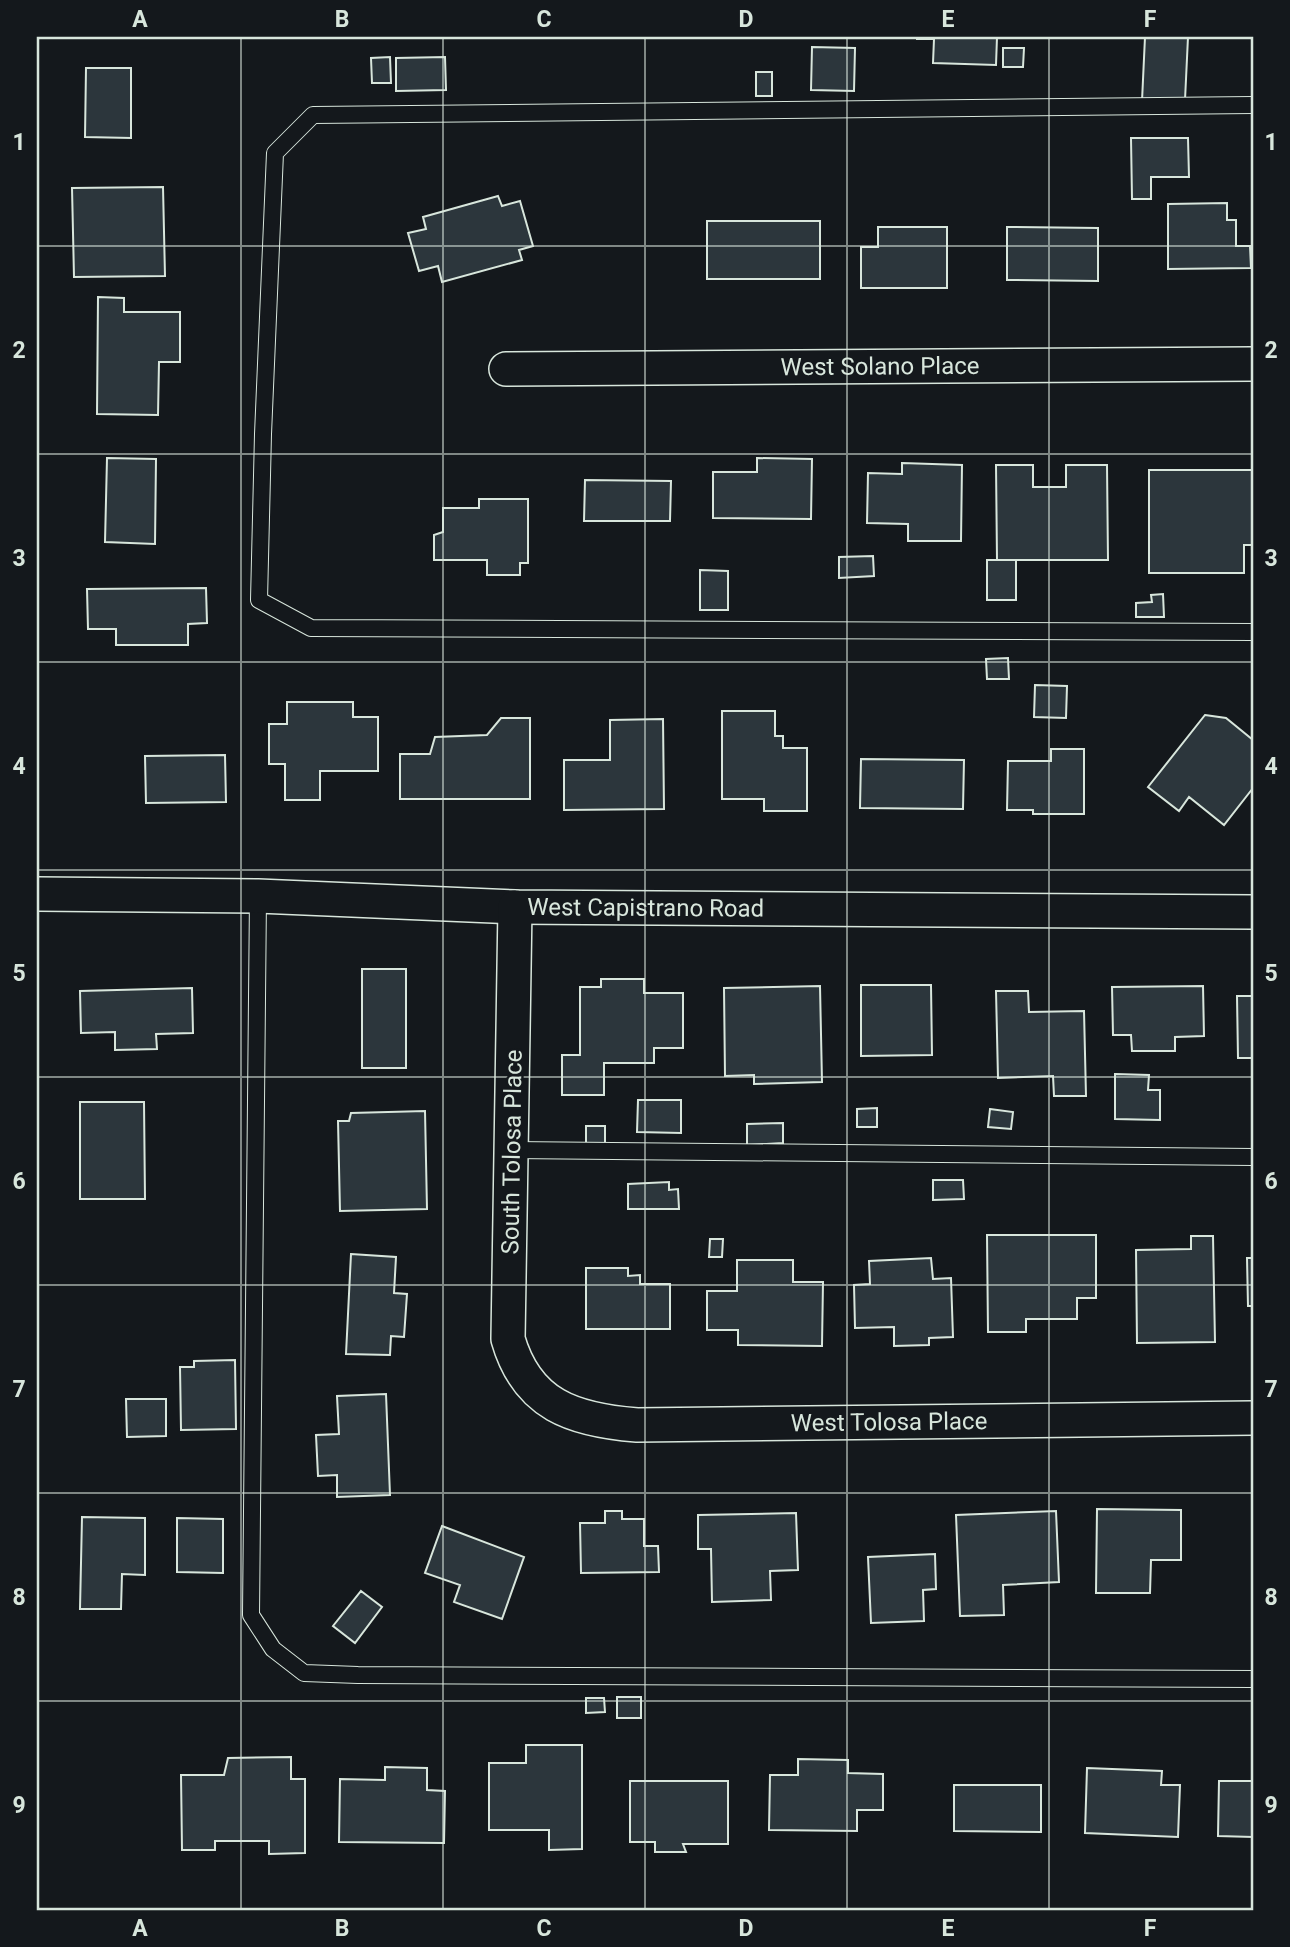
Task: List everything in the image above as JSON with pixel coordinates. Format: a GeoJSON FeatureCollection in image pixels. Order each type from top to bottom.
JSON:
{"type":"FeatureCollection","features":[{"type":"Feature","properties":{"kind":"street","name":"West Solano Place"},"geometry":{"type":"LineString","coordinates":[[506,369],[1253,364]]}},
{"type":"Feature","properties":{"kind":"street","name":"West Capistrano Road"},"geometry":{"type":"LineString","coordinates":[[37,894],[257,896],[515,907],[1253,912]]}},
{"type":"Feature","properties":{"kind":"street","name":"South Tolosa Place"},"geometry":{"type":"LineString","coordinates":[[515,907],[508,1339],[514,1358],[524,1376],[535,1388]]}},
{"type":"Feature","properties":{"kind":"street","name":"West Tolosa Place"},"geometry":{"type":"LineString","coordinates":[[535,1388],[546,1401],[574,1414],[604,1422],[636,1425],[1253,1418]]}},
{"type":"Feature","properties":{"kind":"lane"},"geometry":{"type":"LineString","coordinates":[[1253,105],[313,115],[275,153],[258,600],[311,628],[1253,632]]}},
{"type":"Feature","properties":{"kind":"lane"},"geometry":{"type":"LineString","coordinates":[[257,896],[251,1615],[273,1649],[304,1673],[358,1675],[1253,1679]]}},
{"type":"Feature","properties":{"kind":"lane"},"geometry":{"type":"LineString","coordinates":[[512,1150],[1253,1157]]}},
{"type":"Feature","properties":{"kind":"building"},"geometry":{"type":"Polygon","coordinates":[[[917,37],[997,37],[996,65],[933,63],[934,39],[917,37]]]}},
{"type":"Feature","properties":{"kind":"building"},"geometry":{"type":"Polygon","coordinates":[[[1145,37],[1188,37],[1185,100],[1142,101],[1145,37]]]}},
{"type":"Feature","properties":{"kind":"building"},"geometry":{"type":"Polygon","coordinates":[[[812,47],[855,48],[854,91],[811,90],[812,47]]]}},
{"type":"Feature","properties":{"kind":"building"},"geometry":{"type":"Polygon","coordinates":[[[1003,48],[1024,48],[1023,67],[1003,67],[1003,48]]]}},
{"type":"Feature","properties":{"kind":"building"},"geometry":{"type":"Polygon","coordinates":[[[390,57],[391,83],[372,83],[371,58],[390,57]]]}},
{"type":"Feature","properties":{"kind":"building"},"geometry":{"type":"Polygon","coordinates":[[[445,57],[446,90],[396,91],[396,58],[445,57]]]}},
{"type":"Feature","properties":{"kind":"building"},"geometry":{"type":"Polygon","coordinates":[[[86,68],[131,68],[131,138],[85,137],[86,68]]]}},
{"type":"Feature","properties":{"kind":"building"},"geometry":{"type":"Polygon","coordinates":[[[756,72],[772,72],[772,96],[756,96],[756,72]]]}},
{"type":"Feature","properties":{"kind":"building"},"geometry":{"type":"Polygon","coordinates":[[[1131,138],[1188,138],[1189,177],[1151,177],[1151,199],[1132,199],[1131,138]]]}},
{"type":"Feature","properties":{"kind":"building"},"geometry":{"type":"Polygon","coordinates":[[[163,187],[165,276],[74,277],[72,188],[163,187]]]}},
{"type":"Feature","properties":{"kind":"building"},"geometry":{"type":"Polygon","coordinates":[[[498,196],[502,206],[520,201],[533,246],[519,250],[522,260],[442,282],[438,266],[419,271],[408,233],[426,229],[423,217],[498,196]]]}},
{"type":"Feature","properties":{"kind":"building"},"geometry":{"type":"Polygon","coordinates":[[[1227,203],[1227,220],[1236,220],[1236,246],[1250,246],[1251,268],[1168,269],[1168,204],[1227,203]]]}},
{"type":"Feature","properties":{"kind":"building"},"geometry":{"type":"Polygon","coordinates":[[[707,221],[820,221],[820,279],[707,279],[707,221]]]}},
{"type":"Feature","properties":{"kind":"building"},"geometry":{"type":"Polygon","coordinates":[[[878,227],[947,227],[947,288],[861,288],[861,247],[878,247],[878,227]]]}},
{"type":"Feature","properties":{"kind":"building"},"geometry":{"type":"Polygon","coordinates":[[[1007,227],[1098,228],[1098,281],[1007,280],[1007,227]]]}},
{"type":"Feature","properties":{"kind":"building"},"geometry":{"type":"Polygon","coordinates":[[[98,297],[124,298],[124,312],[180,312],[180,362],[159,362],[158,415],[97,414],[98,297]]]}},
{"type":"Feature","properties":{"kind":"building"},"geometry":{"type":"Polygon","coordinates":[[[107,458],[156,459],[155,544],[105,542],[107,458]]]}},
{"type":"Feature","properties":{"kind":"building"},"geometry":{"type":"Polygon","coordinates":[[[757,458],[812,459],[811,519],[713,518],[713,472],[757,472],[757,458]]]}},
{"type":"Feature","properties":{"kind":"building"},"geometry":{"type":"Polygon","coordinates":[[[902,463],[962,465],[961,541],[908,541],[908,524],[867,523],[868,473],[902,474],[902,463]]]}},
{"type":"Feature","properties":{"kind":"building"},"geometry":{"type":"Polygon","coordinates":[[[996,465],[1033,465],[1033,487],[1066,487],[1066,465],[1107,465],[1108,560],[997,560],[996,465]]]}},
{"type":"Feature","properties":{"kind":"building"},"geometry":{"type":"Polygon","coordinates":[[[1149,470],[1253,470],[1253,545],[1244,545],[1244,573],[1149,573],[1149,470]]]}},
{"type":"Feature","properties":{"kind":"building"},"geometry":{"type":"Polygon","coordinates":[[[585,480],[671,481],[670,521],[584,521],[585,480]]]}},
{"type":"Feature","properties":{"kind":"building"},"geometry":{"type":"Polygon","coordinates":[[[479,499],[528,499],[528,563],[520,563],[520,575],[487,575],[487,560],[434,560],[434,535],[443,532],[443,508],[479,508],[479,499]]]}},
{"type":"Feature","properties":{"kind":"building"},"geometry":{"type":"Polygon","coordinates":[[[873,556],[874,576],[839,578],[839,557],[873,556]]]}},
{"type":"Feature","properties":{"kind":"building"},"geometry":{"type":"Polygon","coordinates":[[[987,560],[1016,560],[1016,600],[987,600],[987,560]]]}},
{"type":"Feature","properties":{"kind":"building"},"geometry":{"type":"Polygon","coordinates":[[[700,570],[728,571],[728,610],[700,610],[700,570]]]}},
{"type":"Feature","properties":{"kind":"building"},"geometry":{"type":"Polygon","coordinates":[[[206,588],[207,623],[188,624],[188,645],[116,645],[116,629],[88,629],[87,589],[206,588]]]}},
{"type":"Feature","properties":{"kind":"building"},"geometry":{"type":"Polygon","coordinates":[[[1163,594],[1164,617],[1136,617],[1136,603],[1152,602],[1151,595],[1163,594]]]}},
{"type":"Feature","properties":{"kind":"building"},"geometry":{"type":"Polygon","coordinates":[[[1008,658],[1009,679],[987,679],[986,659],[1008,658]]]}},
{"type":"Feature","properties":{"kind":"building"},"geometry":{"type":"Polygon","coordinates":[[[1035,685],[1067,686],[1066,718],[1034,717],[1035,685]]]}},
{"type":"Feature","properties":{"kind":"building"},"geometry":{"type":"Polygon","coordinates":[[[287,702],[353,702],[353,717],[378,717],[378,771],[320,771],[320,800],[285,800],[285,764],[269,764],[269,724],[287,724],[287,702]]]}},
{"type":"Feature","properties":{"kind":"building"},"geometry":{"type":"Polygon","coordinates":[[[722,711],[775,711],[775,736],[783,736],[783,748],[807,748],[807,811],[764,811],[764,799],[722,799],[722,711]]]}},
{"type":"Feature","properties":{"kind":"building"},"geometry":{"type":"Polygon","coordinates":[[[1205,715],[1226,718],[1253,740],[1253,788],[1224,825],[1189,797],[1179,811],[1148,787],[1205,715]]]}},
{"type":"Feature","properties":{"kind":"building"},"geometry":{"type":"Polygon","coordinates":[[[501,718],[530,718],[530,799],[400,799],[400,754],[430,754],[435,737],[487,735],[501,718]]]}},
{"type":"Feature","properties":{"kind":"building"},"geometry":{"type":"Polygon","coordinates":[[[663,719],[664,809],[564,810],[564,760],[610,760],[610,720],[663,719]]]}},
{"type":"Feature","properties":{"kind":"building"},"geometry":{"type":"Polygon","coordinates":[[[1051,749],[1084,749],[1084,814],[1033,814],[1033,810],[1007,810],[1008,761],[1051,761],[1051,749]]]}},
{"type":"Feature","properties":{"kind":"building"},"geometry":{"type":"Polygon","coordinates":[[[225,755],[226,802],[146,803],[145,756],[225,755]]]}},
{"type":"Feature","properties":{"kind":"building"},"geometry":{"type":"Polygon","coordinates":[[[861,759],[964,760],[963,809],[860,808],[861,759]]]}},
{"type":"Feature","properties":{"kind":"building"},"geometry":{"type":"Polygon","coordinates":[[[362,969],[406,969],[406,1068],[362,1068],[362,969]]]}},
{"type":"Feature","properties":{"kind":"building"},"geometry":{"type":"Polygon","coordinates":[[[601,979],[644,979],[644,993],[683,993],[683,1048],[654,1048],[654,1063],[604,1063],[604,1095],[562,1095],[562,1055],[580,1055],[580,987],[601,987],[601,979]]]}},
{"type":"Feature","properties":{"kind":"building"},"geometry":{"type":"Polygon","coordinates":[[[861,985],[931,985],[932,1055],[861,1056],[861,985]]]}},
{"type":"Feature","properties":{"kind":"building"},"geometry":{"type":"Polygon","coordinates":[[[820,986],[822,1082],[754,1084],[754,1075],[725,1076],[724,988],[820,986]]]}},
{"type":"Feature","properties":{"kind":"building"},"geometry":{"type":"Polygon","coordinates":[[[1203,986],[1204,1036],[1175,1037],[1175,1051],[1132,1051],[1131,1035],[1113,1035],[1112,987],[1203,986]]]}},
{"type":"Feature","properties":{"kind":"building"},"geometry":{"type":"Polygon","coordinates":[[[192,988],[193,1033],[156,1034],[157,1049],[115,1050],[115,1032],[81,1033],[80,991],[192,988]]]}},
{"type":"Feature","properties":{"kind":"building"},"geometry":{"type":"Polygon","coordinates":[[[996,991],[1028,991],[1029,1012],[1084,1011],[1086,1096],[1054,1096],[1053,1076],[998,1078],[996,991]]]}},
{"type":"Feature","properties":{"kind":"building"},"geometry":{"type":"Polygon","coordinates":[[[1237,996],[1253,996],[1253,1058],[1238,1058],[1237,996]]]}},
{"type":"Feature","properties":{"kind":"building"},"geometry":{"type":"Polygon","coordinates":[[[1115,1074],[1149,1075],[1148,1090],[1160,1090],[1160,1120],[1115,1119],[1115,1074]]]}},
{"type":"Feature","properties":{"kind":"building"},"geometry":{"type":"Polygon","coordinates":[[[638,1100],[681,1100],[681,1133],[637,1132],[638,1100]]]}},
{"type":"Feature","properties":{"kind":"building"},"geometry":{"type":"Polygon","coordinates":[[[80,1102],[144,1102],[145,1199],[80,1199],[80,1102]]]}},
{"type":"Feature","properties":{"kind":"building"},"geometry":{"type":"Polygon","coordinates":[[[877,1108],[877,1127],[857,1127],[857,1109],[877,1108]]]}},
{"type":"Feature","properties":{"kind":"building"},"geometry":{"type":"Polygon","coordinates":[[[990,1109],[1013,1112],[1011,1129],[988,1127],[990,1109]]]}},
{"type":"Feature","properties":{"kind":"building"},"geometry":{"type":"Polygon","coordinates":[[[425,1111],[427,1209],[340,1211],[338,1121],[349,1121],[351,1113],[425,1111]]]}},
{"type":"Feature","properties":{"kind":"building"},"geometry":{"type":"Polygon","coordinates":[[[783,1123],[783,1143],[747,1145],[747,1124],[783,1123]]]}},
{"type":"Feature","properties":{"kind":"building"},"geometry":{"type":"Polygon","coordinates":[[[586,1126],[605,1126],[605,1143],[586,1143],[586,1126]]]}},
{"type":"Feature","properties":{"kind":"building"},"geometry":{"type":"Polygon","coordinates":[[[933,1180],[963,1180],[964,1199],[933,1200],[933,1180]]]}},
{"type":"Feature","properties":{"kind":"building"},"geometry":{"type":"Polygon","coordinates":[[[669,1182],[669,1190],[678,1189],[679,1209],[628,1209],[628,1184],[669,1182]]]}},
{"type":"Feature","properties":{"kind":"building"},"geometry":{"type":"Polygon","coordinates":[[[987,1235],[1096,1235],[1096,1298],[1077,1298],[1077,1319],[1026,1319],[1026,1332],[988,1332],[987,1235]]]}},
{"type":"Feature","properties":{"kind":"building"},"geometry":{"type":"Polygon","coordinates":[[[1191,1236],[1213,1236],[1215,1342],[1137,1343],[1136,1250],[1191,1249],[1191,1236]]]}},
{"type":"Feature","properties":{"kind":"building"},"geometry":{"type":"Polygon","coordinates":[[[710,1239],[723,1239],[722,1257],[709,1257],[710,1239]]]}},
{"type":"Feature","properties":{"kind":"building"},"geometry":{"type":"Polygon","coordinates":[[[351,1254],[396,1257],[394,1293],[407,1294],[404,1337],[391,1336],[390,1355],[346,1354],[351,1254]]]}},
{"type":"Feature","properties":{"kind":"building"},"geometry":{"type":"Polygon","coordinates":[[[931,1258],[933,1279],[951,1278],[953,1337],[929,1338],[929,1345],[894,1346],[894,1327],[855,1328],[854,1285],[870,1284],[869,1261],[931,1258]]]}},
{"type":"Feature","properties":{"kind":"building"},"geometry":{"type":"Polygon","coordinates":[[[1247,1258],[1253,1258],[1253,1306],[1248,1306],[1247,1258]]]}},
{"type":"Feature","properties":{"kind":"building"},"geometry":{"type":"Polygon","coordinates":[[[737,1260],[793,1260],[793,1282],[823,1282],[822,1346],[738,1345],[738,1330],[707,1330],[707,1291],[737,1291],[737,1260]]]}},
{"type":"Feature","properties":{"kind":"building"},"geometry":{"type":"Polygon","coordinates":[[[586,1268],[628,1268],[628,1276],[640,1275],[640,1284],[670,1284],[670,1329],[586,1329],[586,1268]]]}},
{"type":"Feature","properties":{"kind":"building"},"geometry":{"type":"Polygon","coordinates":[[[235,1360],[236,1429],[181,1430],[180,1367],[194,1367],[194,1361],[235,1360]]]}},
{"type":"Feature","properties":{"kind":"building"},"geometry":{"type":"Polygon","coordinates":[[[386,1394],[390,1495],[337,1497],[337,1475],[318,1476],[316,1435],[339,1434],[337,1396],[386,1394]]]}},
{"type":"Feature","properties":{"kind":"building"},"geometry":{"type":"Polygon","coordinates":[[[126,1399],[166,1399],[166,1436],[127,1437],[126,1399]]]}},
{"type":"Feature","properties":{"kind":"building"},"geometry":{"type":"Polygon","coordinates":[[[1097,1509],[1181,1510],[1181,1560],[1151,1560],[1150,1593],[1096,1593],[1097,1509]]]}},
{"type":"Feature","properties":{"kind":"building"},"geometry":{"type":"Polygon","coordinates":[[[605,1511],[622,1511],[622,1519],[644,1519],[644,1546],[658,1546],[659,1572],[581,1573],[580,1523],[605,1523],[605,1511]]]}},
{"type":"Feature","properties":{"kind":"building"},"geometry":{"type":"Polygon","coordinates":[[[1056,1511],[1059,1582],[1003,1585],[1004,1615],[960,1616],[956,1515],[1056,1511]]]}},
{"type":"Feature","properties":{"kind":"building"},"geometry":{"type":"Polygon","coordinates":[[[796,1513],[798,1570],[770,1571],[771,1600],[712,1602],[711,1549],[698,1549],[698,1515],[796,1513]]]}},
{"type":"Feature","properties":{"kind":"building"},"geometry":{"type":"Polygon","coordinates":[[[82,1517],[145,1518],[145,1575],[122,1574],[121,1609],[80,1609],[82,1517]]]}},
{"type":"Feature","properties":{"kind":"building"},"geometry":{"type":"Polygon","coordinates":[[[177,1518],[223,1519],[223,1573],[177,1572],[177,1518]]]}},
{"type":"Feature","properties":{"kind":"building"},"geometry":{"type":"Polygon","coordinates":[[[442,1526],[524,1557],[502,1619],[454,1602],[460,1585],[425,1573],[442,1526]]]}},
{"type":"Feature","properties":{"kind":"building"},"geometry":{"type":"Polygon","coordinates":[[[935,1554],[936,1589],[923,1590],[924,1621],[871,1623],[868,1557],[935,1554]]]}},
{"type":"Feature","properties":{"kind":"building"},"geometry":{"type":"Polygon","coordinates":[[[361,1591],[382,1607],[355,1643],[333,1626],[361,1591]]]}},
{"type":"Feature","properties":{"kind":"building"},"geometry":{"type":"Polygon","coordinates":[[[617,1697],[641,1697],[641,1718],[617,1718],[617,1697]]]}},
{"type":"Feature","properties":{"kind":"building"},"geometry":{"type":"Polygon","coordinates":[[[586,1698],[604,1698],[605,1712],[586,1713],[586,1698]]]}},
{"type":"Feature","properties":{"kind":"building"},"geometry":{"type":"Polygon","coordinates":[[[526,1745],[582,1745],[582,1849],[549,1850],[549,1830],[489,1830],[489,1763],[526,1763],[526,1745]]]}},
{"type":"Feature","properties":{"kind":"building"},"geometry":{"type":"Polygon","coordinates":[[[291,1757],[291,1779],[305,1779],[305,1853],[269,1854],[269,1841],[215,1841],[215,1850],[182,1850],[181,1775],[224,1775],[228,1758],[291,1757]]]}},
{"type":"Feature","properties":{"kind":"building"},"geometry":{"type":"Polygon","coordinates":[[[798,1759],[848,1760],[848,1773],[883,1774],[883,1810],[857,1810],[857,1831],[769,1830],[770,1775],[798,1775],[798,1759]]]}},
{"type":"Feature","properties":{"kind":"building"},"geometry":{"type":"Polygon","coordinates":[[[385,1767],[427,1768],[427,1790],[445,1791],[444,1843],[339,1842],[340,1779],[385,1780],[385,1767]]]}},
{"type":"Feature","properties":{"kind":"building"},"geometry":{"type":"Polygon","coordinates":[[[1087,1768],[1162,1771],[1161,1785],[1180,1785],[1178,1837],[1085,1833],[1087,1768]]]}},
{"type":"Feature","properties":{"kind":"building"},"geometry":{"type":"Polygon","coordinates":[[[630,1781],[728,1781],[728,1844],[683,1844],[686,1852],[655,1852],[655,1842],[630,1842],[630,1781]]]}},
{"type":"Feature","properties":{"kind":"building"},"geometry":{"type":"Polygon","coordinates":[[[1219,1781],[1253,1781],[1253,1837],[1218,1836],[1219,1781]]]}},
{"type":"Feature","properties":{"kind":"building"},"geometry":{"type":"Polygon","coordinates":[[[954,1785],[1041,1785],[1041,1832],[954,1831],[954,1785]]]}}]}
